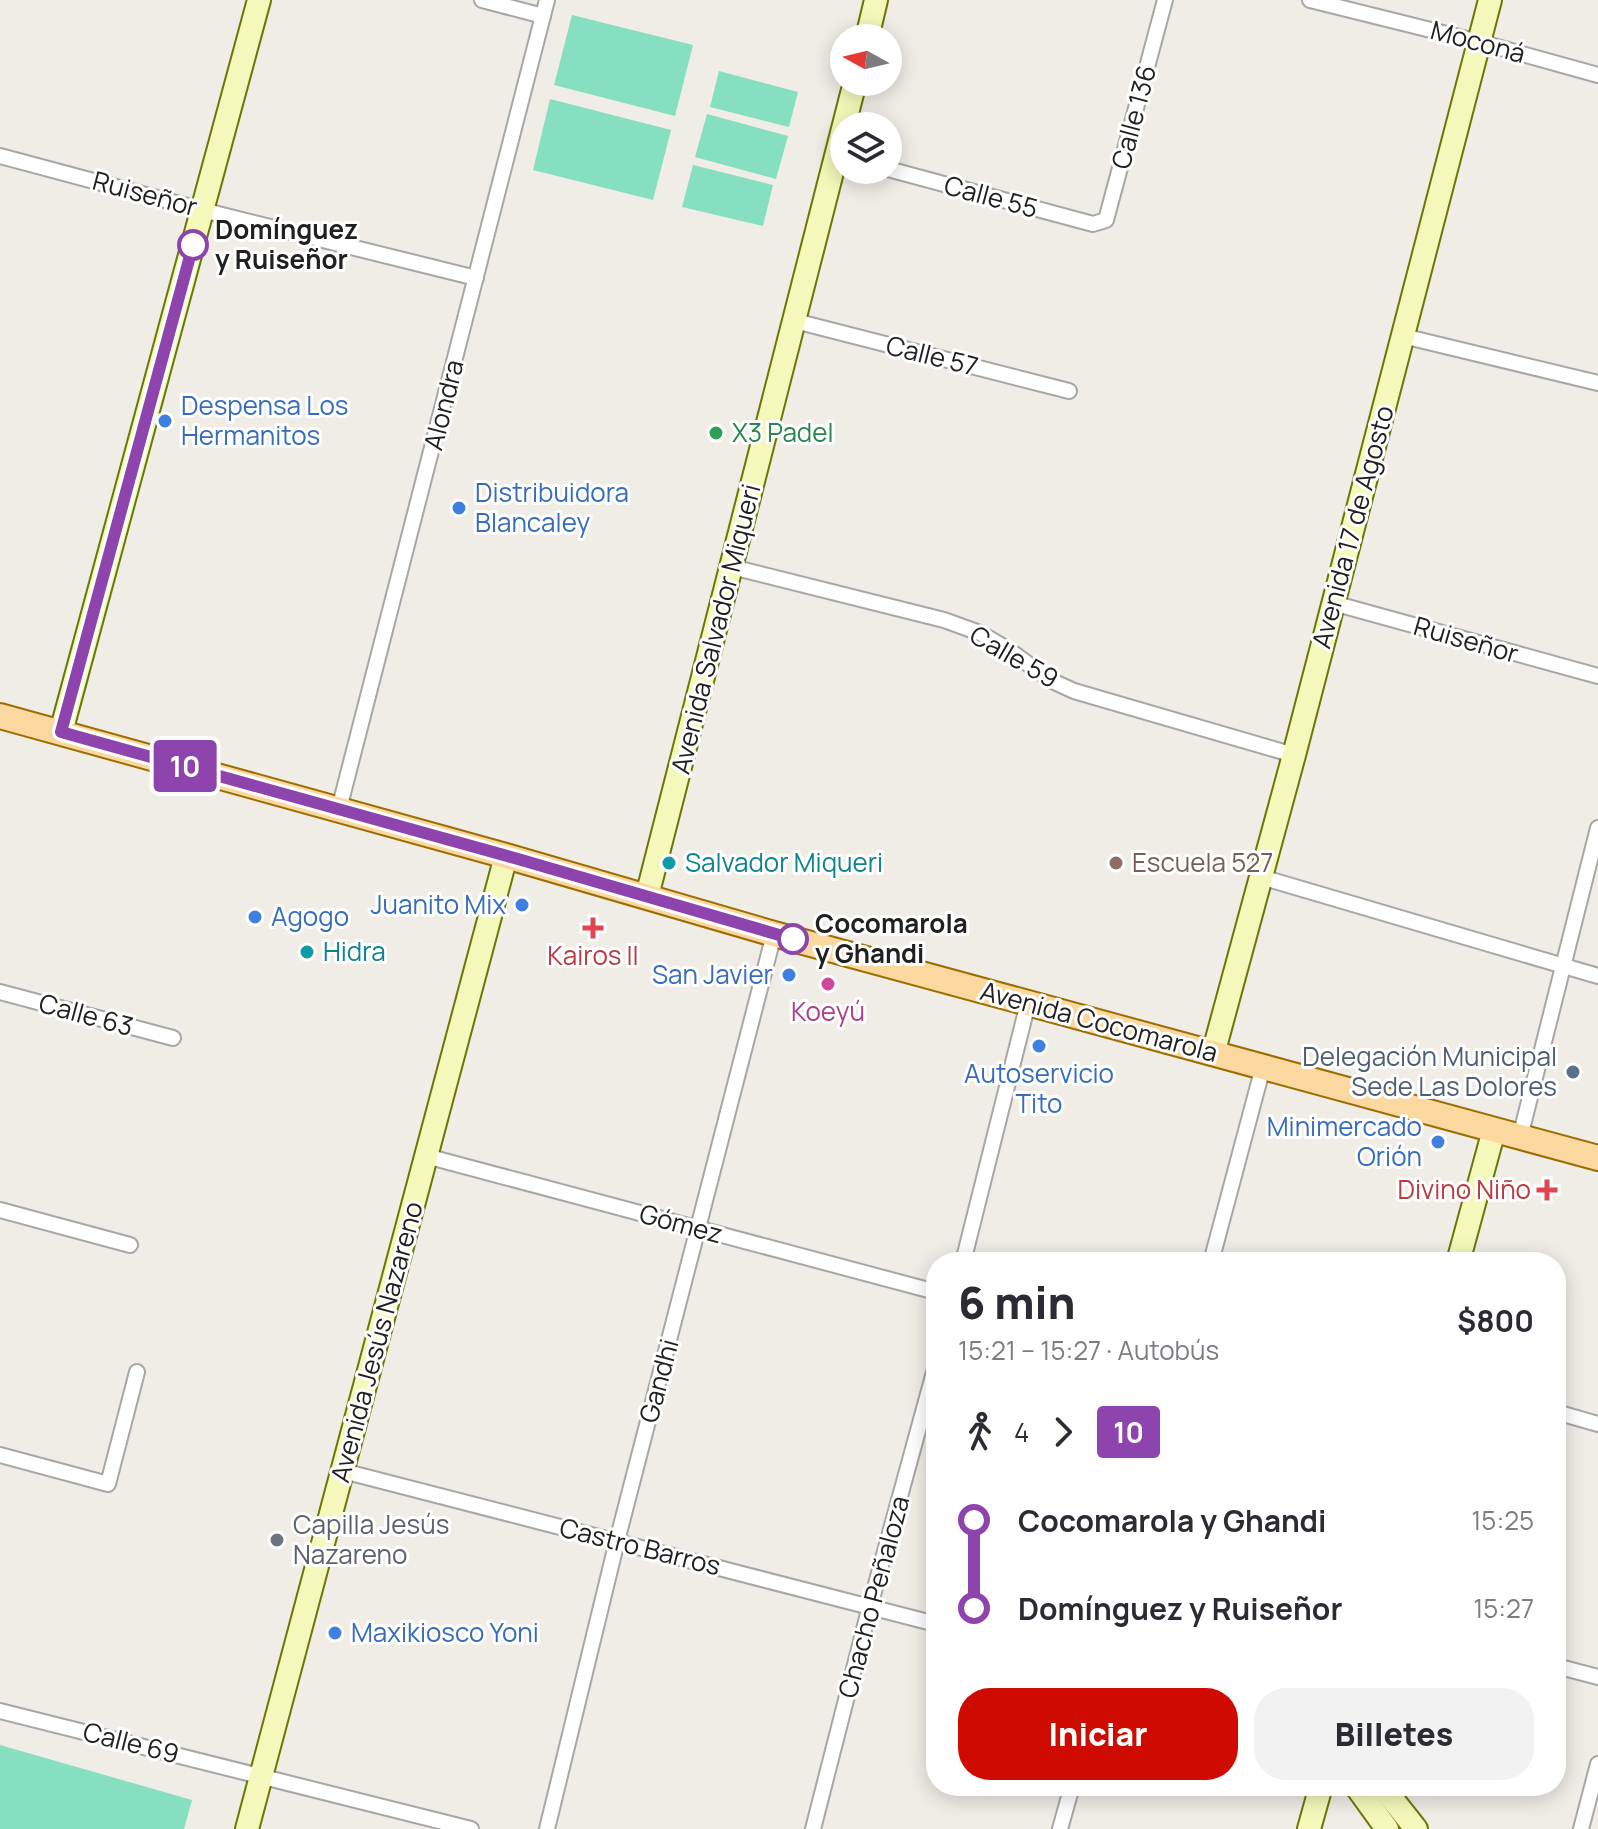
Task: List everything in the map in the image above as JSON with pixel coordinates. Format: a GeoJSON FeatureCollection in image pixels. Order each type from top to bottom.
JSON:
{"type":"FeatureCollection","features":[{"type":"Feature","properties":{"kind":"main road"},"geometry":{"type":"LineString","coordinates":[[61,732],[259,0]]}},
{"type":"Feature","properties":{"kind":"main road"},"geometry":{"type":"LineString","coordinates":[[870,24],[876,0]]}},
{"type":"Feature","properties":{"kind":"main road","name":"Avenida 17 de Agosto"},"geometry":{"type":"LineString","coordinates":[[1213,1054],[1490,0]]}},
{"type":"Feature","properties":{"kind":"main road","name":"Avenida Salvador Miqueri"},"geometry":{"type":"LineString","coordinates":[[647,896],[832,184]]}},
{"type":"Feature","properties":{"kind":"main road","name":"Avenida Cocomarola"},"geometry":{"type":"LineString","coordinates":[[0,716],[506,856],[774,934],[1598,1158]]}},
{"type":"Feature","properties":{"kind":"main road","name":"Avenida Jesús Nazareno"},"geometry":{"type":"LineString","coordinates":[[247,1829],[506,856]]}},
{"type":"Feature","properties":{"kind":"main road"},"geometry":{"type":"LineString","coordinates":[[1461,1252],[1494,1130]]}},
{"type":"Feature","properties":{"kind":"main road"},"geometry":{"type":"LineString","coordinates":[[1309,1829],[1318,1796]]}},
{"type":"Feature","properties":{"kind":"main road"},"geometry":{"type":"LineString","coordinates":[[1363,1796],[1387,1829]]}},
{"type":"Feature","properties":{"kind":"main road"},"geometry":{"type":"LineString","coordinates":[[1390,1796],[1416,1829]]}},
{"type":"Feature","properties":{"kind":"street"},"geometry":{"type":"LineString","coordinates":[[482,0],[543,16]]}},
{"type":"Feature","properties":{"kind":"street","name":"Alondra"},"geometry":{"type":"LineString","coordinates":[[339,809],[547,0]]}},
{"type":"Feature","properties":{"kind":"street","name":"Calle 136"},"geometry":{"type":"LineString","coordinates":[[1093,224],[1106,220],[1165,0]]}},
{"type":"Feature","properties":{"kind":"street","name":"Moconá"},"geometry":{"type":"LineString","coordinates":[[1310,0],[1598,75]]}},
{"type":"Feature","properties":{"kind":"street","name":"Ruiseñor"},"geometry":{"type":"LineString","coordinates":[[0,156],[476,278]]}},
{"type":"Feature","properties":{"kind":"street","name":"Calle 55"},"geometry":{"type":"LineString","coordinates":[[902,173],[1093,224]]}},
{"type":"Feature","properties":{"kind":"street","name":"Calle 57"},"geometry":{"type":"LineString","coordinates":[[795,321],[1069,391]]}},
{"type":"Feature","properties":{"kind":"street"},"geometry":{"type":"LineString","coordinates":[[1403,336],[1598,383]]}},
{"type":"Feature","properties":{"kind":"street","name":"Calle 59"},"geometry":{"type":"LineString","coordinates":[[732,567],[944,620],[980,633],[1050,680],[1074,691],[1294,755]]}},
{"type":"Feature","properties":{"kind":"street","name":"Ruiseñor"},"geometry":{"type":"LineString","coordinates":[[1333,603],[1598,676]]}},
{"type":"Feature","properties":{"kind":"street"},"geometry":{"type":"LineString","coordinates":[[1520,1137],[1598,828]]}},
{"type":"Feature","properties":{"kind":"street"},"geometry":{"type":"LineString","coordinates":[[1261,877],[1598,976]]}},
{"type":"Feature","properties":{"kind":"street","name":"Gandhi"},"geometry":{"type":"LineString","coordinates":[[547,1829],[617,1541],[774,934]]}},
{"type":"Feature","properties":{"kind":"street","name":"Calle 63"},"geometry":{"type":"LineString","coordinates":[[0,992],[173,1038]]}},
{"type":"Feature","properties":{"kind":"street"},"geometry":{"type":"LineString","coordinates":[[966,1252],[1028,1003]]}},
{"type":"Feature","properties":{"kind":"street"},"geometry":{"type":"LineString","coordinates":[[1214,1252],[1263,1067]]}},
{"type":"Feature","properties":{"kind":"street","name":"Gómez"},"geometry":{"type":"LineString","coordinates":[[426,1156],[926,1289]]}},
{"type":"Feature","properties":{"kind":"street"},"geometry":{"type":"LineString","coordinates":[[0,1210],[130,1245]]}},
{"type":"Feature","properties":{"kind":"street"},"geometry":{"type":"LineString","coordinates":[[0,1455],[108,1484],[137,1372]]}},
{"type":"Feature","properties":{"kind":"street","name":"Chacho Peñaloza"},"geometry":{"type":"LineString","coordinates":[[813,1829],[926,1402]]}},
{"type":"Feature","properties":{"kind":"street"},"geometry":{"type":"LineString","coordinates":[[1566,1415],[1598,1424]]}},
{"type":"Feature","properties":{"kind":"street","name":"Castro Barros"},"geometry":{"type":"LineString","coordinates":[[343,1471],[926,1621]]}},
{"type":"Feature","properties":{"kind":"street"},"geometry":{"type":"LineString","coordinates":[[1566,1669],[1598,1677]]}},
{"type":"Feature","properties":{"kind":"street","name":"Calle 69"},"geometry":{"type":"LineString","coordinates":[[0,1711],[471,1829]]}},
{"type":"Feature","properties":{"kind":"street"},"geometry":{"type":"LineString","coordinates":[[1581,1829],[1598,1764]]}},
{"type":"Feature","properties":{"kind":"street"},"geometry":{"type":"LineString","coordinates":[[1060,1829],[1069,1796]]}},
{"type":"Feature","properties":{"kind":"green space"},"geometry":{"type":"Polygon","coordinates":[[[572,15],[693,45],[675,116],[554,85],[572,15]]]}},
{"type":"Feature","properties":{"kind":"green space"},"geometry":{"type":"Polygon","coordinates":[[[719,71],[798,92],[789,127],[710,107],[719,71]]]}},
{"type":"Feature","properties":{"kind":"green space"},"geometry":{"type":"Polygon","coordinates":[[[550,99],[671,130],[653,200],[533,170],[550,99]]]}},
{"type":"Feature","properties":{"kind":"green space"},"geometry":{"type":"Polygon","coordinates":[[[707,114],[788,136],[776,179],[695,157],[707,114]]]}},
{"type":"Feature","properties":{"kind":"green space"},"geometry":{"type":"Polygon","coordinates":[[[693,165],[773,185],[763,226],[682,207],[693,165]]]}},
{"type":"Feature","properties":{"kind":"green space"},"geometry":{"type":"Polygon","coordinates":[[[0,1745],[192,1800],[184,1829],[0,1829],[0,1745]]]}},
{"type":"Feature","properties":{"kind":"bus line","name":"10"},"geometry":{"type":"LineString","coordinates":[[193,245],[61,732],[793,939]]}},
{"type":"Feature","properties":{"kind":"place","name":"Domínguez y Ruiseñor"},"geometry":{"type":"Point","coordinates":[193,245]}},
{"type":"Feature","properties":{"kind":"place","name":"Despensa Los Hermanitos"},"geometry":{"type":"Point","coordinates":[165,421]}},
{"type":"Feature","properties":{"kind":"place","name":"X3 Padel"},"geometry":{"type":"Point","coordinates":[716,433]}},
{"type":"Feature","properties":{"kind":"place","name":"Distribuidora Blancaley"},"geometry":{"type":"Point","coordinates":[459,508]}},
{"type":"Feature","properties":{"kind":"place","name":"Salvador Miqueri"},"geometry":{"type":"Point","coordinates":[669,863]}},
{"type":"Feature","properties":{"kind":"place","name":"Escuela 527"},"geometry":{"type":"Point","coordinates":[1116,863]}},
{"type":"Feature","properties":{"kind":"place","name":"Juanito Mix"},"geometry":{"type":"Point","coordinates":[522,905]}},
{"type":"Feature","properties":{"kind":"place","name":"Agogo"},"geometry":{"type":"Point","coordinates":[255,917]}},
{"type":"Feature","properties":{"kind":"place","name":"Kairos II"},"geometry":{"type":"Point","coordinates":[593,928]}},
{"type":"Feature","properties":{"kind":"place","name":"Cocomarola y Ghandi"},"geometry":{"type":"Point","coordinates":[793,939]}},
{"type":"Feature","properties":{"kind":"place","name":"Hidra"},"geometry":{"type":"Point","coordinates":[307,952]}},
{"type":"Feature","properties":{"kind":"place","name":"San Javier"},"geometry":{"type":"Point","coordinates":[789,975]}},
{"type":"Feature","properties":{"kind":"place","name":"Koeyú"},"geometry":{"type":"Point","coordinates":[828,984]}},
{"type":"Feature","properties":{"kind":"place","name":"Autoservicio Tito"},"geometry":{"type":"Point","coordinates":[1039,1046]}},
{"type":"Feature","properties":{"kind":"place","name":"Delegación Municipal Sede Las Dolores"},"geometry":{"type":"Point","coordinates":[1573,1072]}},
{"type":"Feature","properties":{"kind":"place","name":"Minimercado Orión"},"geometry":{"type":"Point","coordinates":[1438,1142]}},
{"type":"Feature","properties":{"kind":"place","name":"Divino Niño"},"geometry":{"type":"Point","coordinates":[1547,1190]}},
{"type":"Feature","properties":{"kind":"place","name":"Capilla Jesús Nazareno"},"geometry":{"type":"Point","coordinates":[277,1540]}},
{"type":"Feature","properties":{"kind":"place","name":"Maxikiosco Yoni"},"geometry":{"type":"Point","coordinates":[335,1633]}}]}
